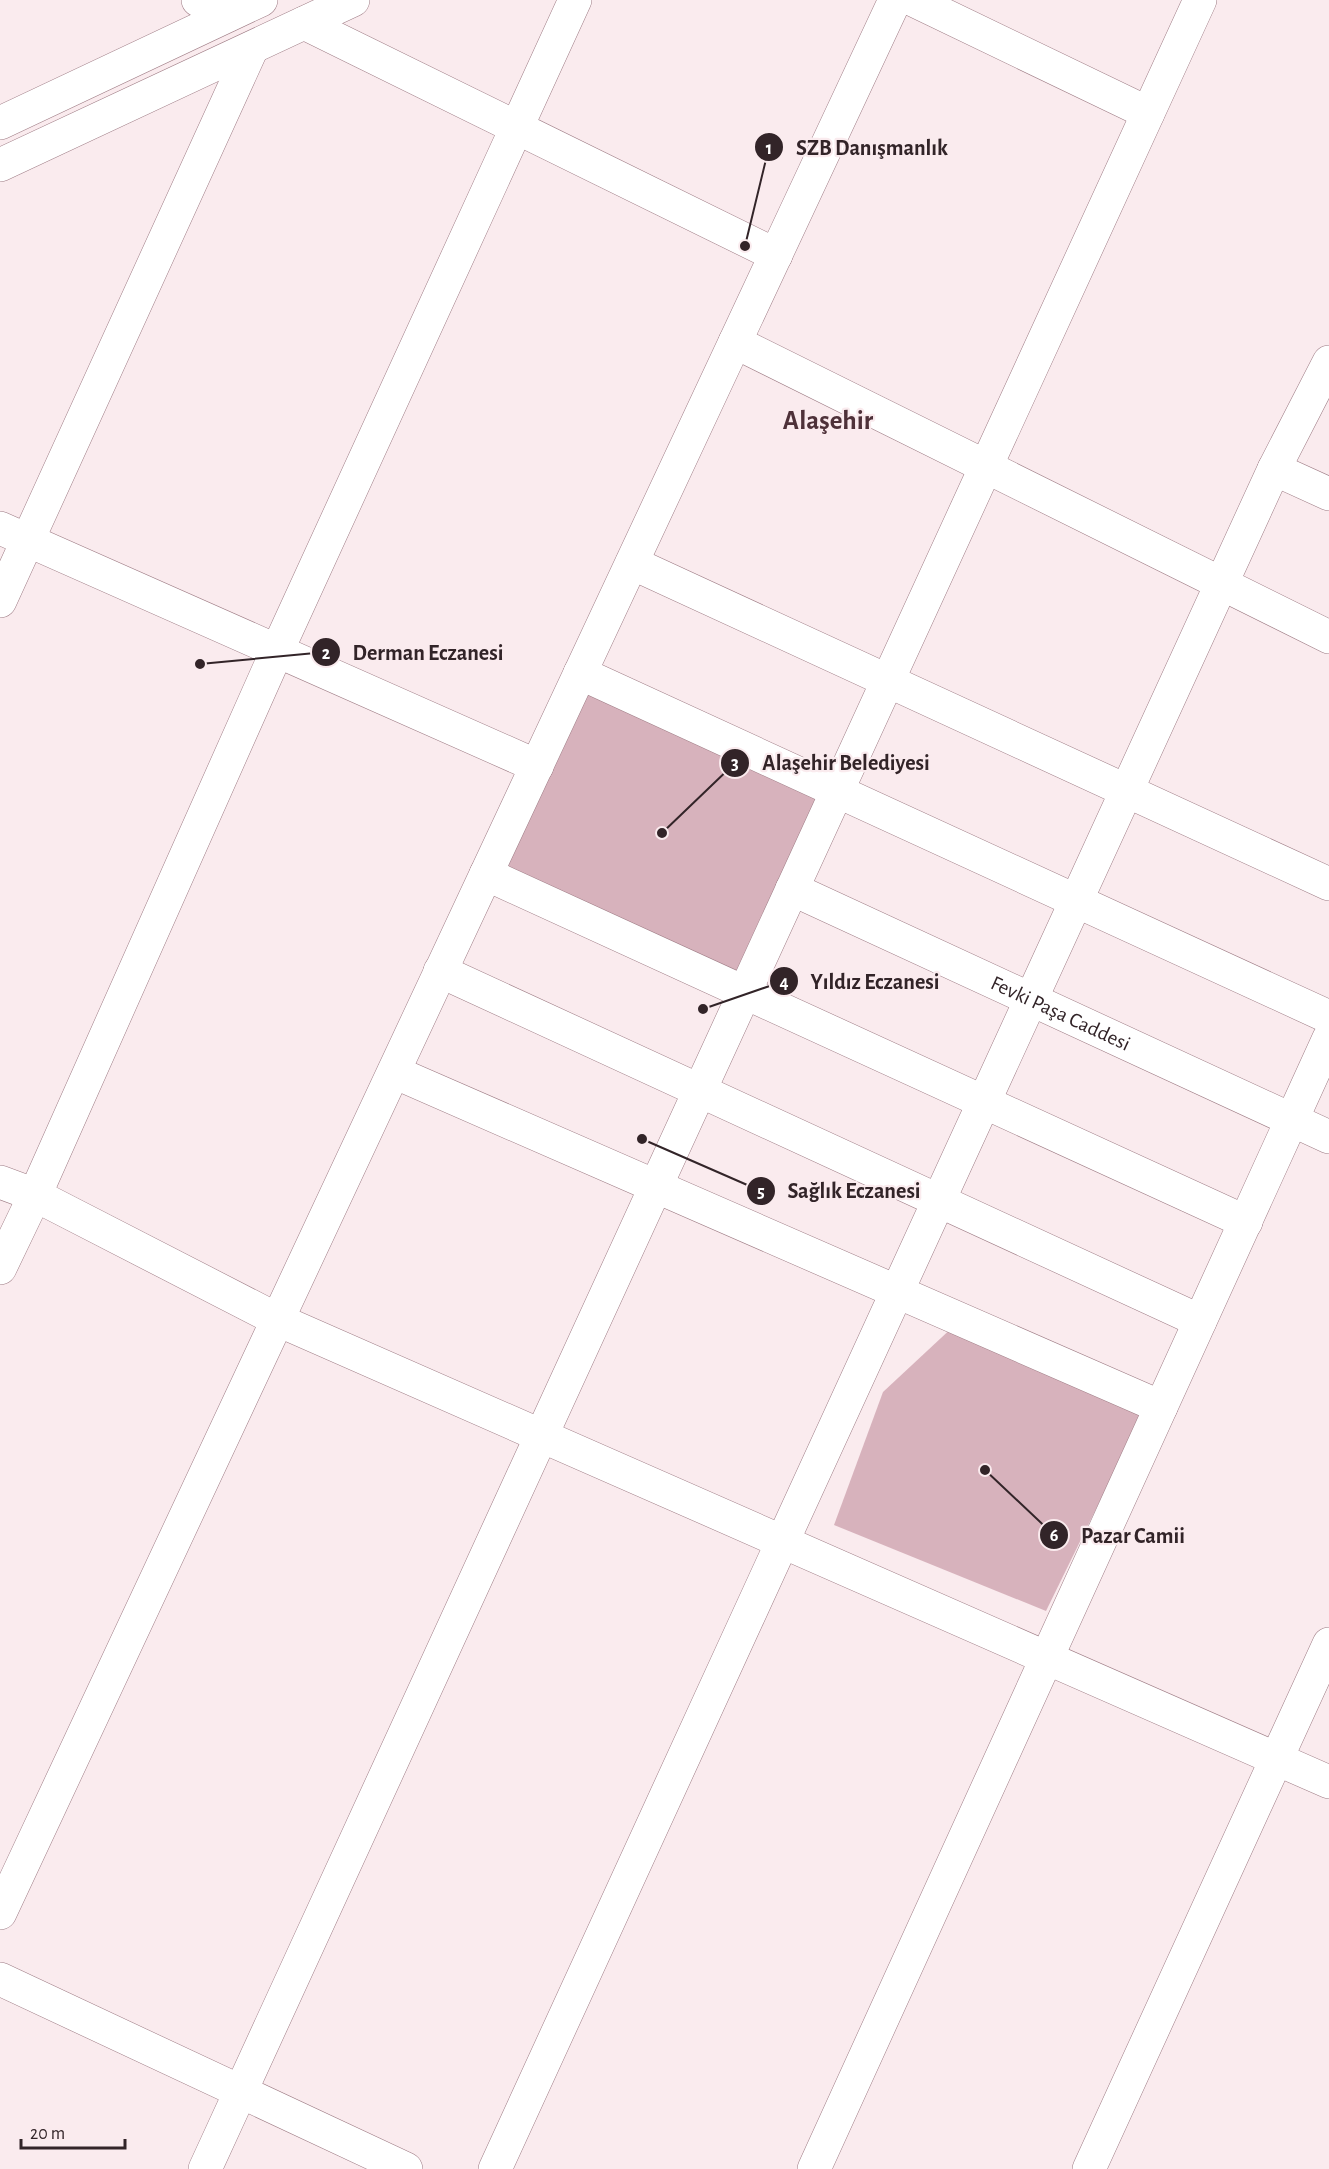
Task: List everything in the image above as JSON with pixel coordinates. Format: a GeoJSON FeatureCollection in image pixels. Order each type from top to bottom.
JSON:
{"type":"FeatureCollection","features":[{"type":"Feature","properties":{"kind":"street"},"geometry":{"type":"LineString","coordinates":[[198,0],[228,15]]}},
{"type":"Feature","properties":{"kind":"street"},"geometry":{"type":"LineString","coordinates":[[0,123],[261,0]]}},
{"type":"Feature","properties":{"kind":"street"},"geometry":{"type":"LineString","coordinates":[[0,165],[353,0]]}},
{"type":"Feature","properties":{"kind":"street"},"geometry":{"type":"LineString","coordinates":[[0,1268],[277,651],[575,0]]}},
{"type":"Feature","properties":{"kind":"street"},"geometry":{"type":"LineString","coordinates":[[0,1913],[895,0]]}},
{"type":"Feature","properties":{"kind":"street"},"geometry":{"type":"LineString","coordinates":[[913,0],[1148,114]]}},
{"type":"Feature","properties":{"kind":"street"},"geometry":{"type":"LineString","coordinates":[[205,2169],[1200,0]]}},
{"type":"Feature","properties":{"kind":"street"},"geometry":{"type":"LineString","coordinates":[[304,23],[776,255]]}},
{"type":"Feature","properties":{"kind":"street"},"geometry":{"type":"LineString","coordinates":[[0,601],[14,534],[252,48]]}},
{"type":"Feature","properties":{"kind":"street"},"geometry":{"type":"LineString","coordinates":[[735,342],[1329,637]]}},
{"type":"Feature","properties":{"kind":"street"},"geometry":{"type":"LineString","coordinates":[[495,2169],[1274,469],[1329,362]]}},
{"type":"Feature","properties":{"kind":"street"},"geometry":{"type":"LineString","coordinates":[[1274,469],[1329,494]]}},
{"type":"Feature","properties":{"kind":"street"},"geometry":{"type":"LineString","coordinates":[[14,534],[537,766]]}},
{"type":"Feature","properties":{"kind":"street"},"geometry":{"type":"LineString","coordinates":[[632,563],[1329,884]]}},
{"type":"Feature","properties":{"kind":"street"},"geometry":{"type":"LineString","coordinates":[[580,673],[1329,1017]]}},
{"type":"Feature","properties":{"kind":"street"},"geometry":{"type":"LineString","coordinates":[[486,874],[1245,1222]]}},
{"type":"Feature","properties":{"kind":"street","name":"Fevki Paşa Caddesi"},"geometry":{"type":"LineString","coordinates":[[792,889],[1329,1137]]}},
{"type":"Feature","properties":{"kind":"street"},"geometry":{"type":"LineString","coordinates":[[440,971],[1200,1321]]}},
{"type":"Feature","properties":{"kind":"street"},"geometry":{"type":"LineString","coordinates":[[814,2169],[1329,1038]]}},
{"type":"Feature","properties":{"kind":"street"},"geometry":{"type":"LineString","coordinates":[[394,1072],[1161,1407]]}},
{"type":"Feature","properties":{"kind":"street"},"geometry":{"type":"LineString","coordinates":[[0,1182],[34,1195],[278,1320],[1329,1782]]}},
{"type":"Feature","properties":{"kind":"street"},"geometry":{"type":"LineString","coordinates":[[1089,2169],[1329,1644]]}},
{"type":"Feature","properties":{"kind":"street"},"geometry":{"type":"LineString","coordinates":[[0,1979],[406,2169]]}},
{"type":"Feature","properties":{"kind":"building"},"geometry":{"type":"Polygon","coordinates":[[[586,683],[825,795],[738,982],[499,870],[586,683]]]}},
{"type":"Feature","properties":{"kind":"building"},"geometry":{"type":"Polygon","coordinates":[[[956,1324],[1142,1415],[1046,1611],[834,1525],[883,1392],[956,1324]]]}},
{"type":"Feature","properties":{"kind":"place","name":"SZB Danışmanlık"},"geometry":{"type":"Point","coordinates":[745,246]}},
{"type":"Feature","properties":{"kind":"place","name":"Derman Eczanesi"},"geometry":{"type":"Point","coordinates":[200,664]}},
{"type":"Feature","properties":{"kind":"place","name":"Alaşehir Belediyesi"},"geometry":{"type":"Point","coordinates":[662,833]}},
{"type":"Feature","properties":{"kind":"place","name":"Yıldız Eczanesi"},"geometry":{"type":"Point","coordinates":[703,1009]}},
{"type":"Feature","properties":{"kind":"place","name":"Sağlık Eczanesi"},"geometry":{"type":"Point","coordinates":[642,1139]}},
{"type":"Feature","properties":{"kind":"place","name":"Pazar Camii"},"geometry":{"type":"Point","coordinates":[985,1470]}},
{"type":"Feature","properties":{"kind":"district","name":"Alaşehir"},"geometry":{"type":"Point","coordinates":[828,420]}}]}
